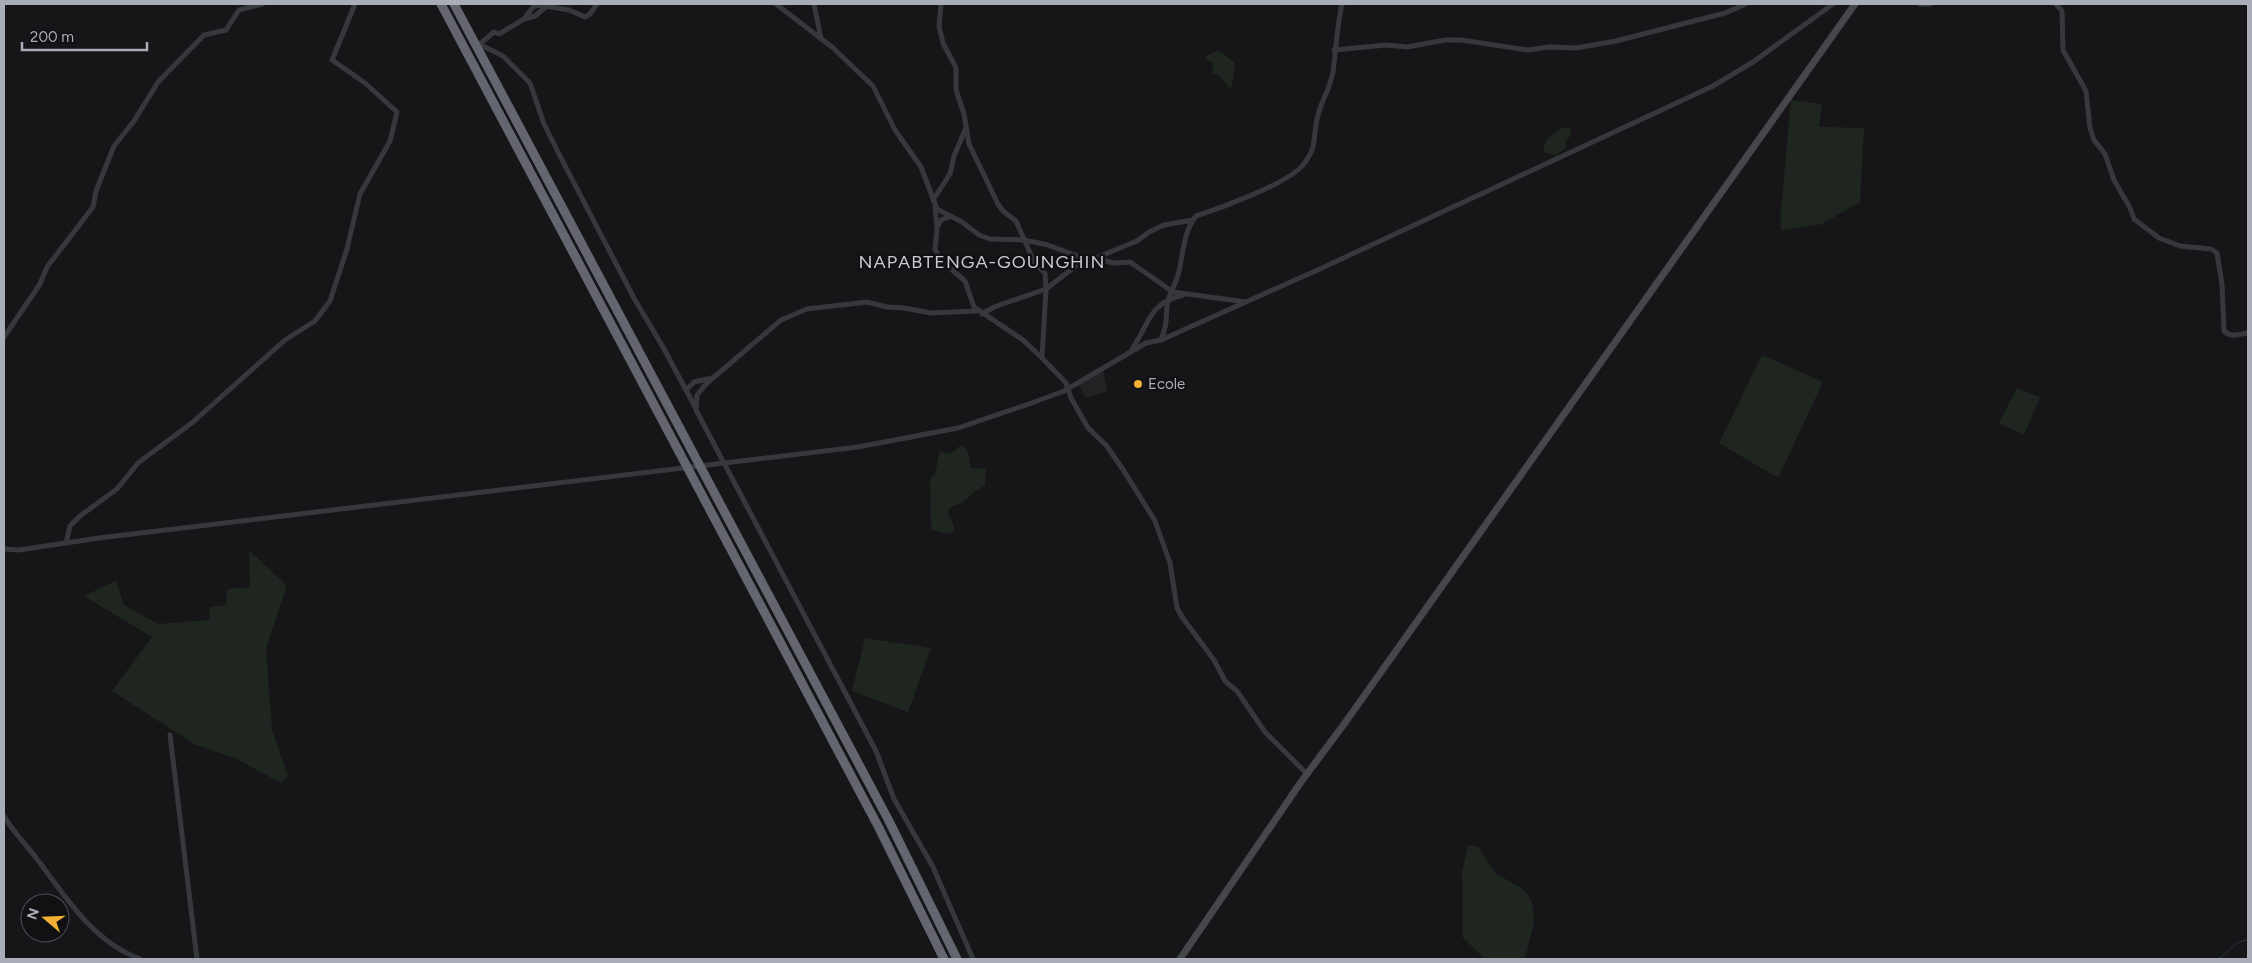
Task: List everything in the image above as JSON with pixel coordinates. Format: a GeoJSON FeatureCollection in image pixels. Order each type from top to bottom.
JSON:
{"type":"FeatureCollection","features":[{"type":"Feature","properties":{"kind":"highway"},"geometry":{"type":"LineString","coordinates":[[441,4],[879,828],[944,959]]}},
{"type":"Feature","properties":{"kind":"highway"},"geometry":{"type":"LineString","coordinates":[[454,4],[477,43],[698,464],[889,821],[957,959]]}},
{"type":"Feature","properties":{"kind":"street"},"geometry":{"type":"LineString","coordinates":[[4,337],[40,284],[47,267],[93,206],[96,191],[114,146],[134,121],[158,82],[204,35],[226,30],[239,10],[262,4]]}},
{"type":"Feature","properties":{"kind":"street"},"geometry":{"type":"LineString","coordinates":[[66,543],[70,526],[80,516],[117,490],[138,463],[193,422],[285,340],[315,321],[330,301],[347,249],[360,194],[390,141],[397,117],[394,108],[357,76],[332,60],[354,4]]}},
{"type":"Feature","properties":{"kind":"street"},"geometry":{"type":"LineString","coordinates":[[524,20],[533,7],[539,5],[585,17],[590,14],[597,4]]}},
{"type":"Feature","properties":{"kind":"street"},"geometry":{"type":"LineString","coordinates":[[776,4],[821,39],[873,86],[895,130],[921,167],[935,206],[937,229]]}},
{"type":"Feature","properties":{"kind":"street"},"geometry":{"type":"LineString","coordinates":[[814,4],[821,39]]}},
{"type":"Feature","properties":{"kind":"street"},"geometry":{"type":"LineString","coordinates":[[942,4],[939,26],[956,68],[956,90],[964,114],[969,144],[998,204],[1003,211],[1016,221],[1035,264],[1045,273],[1046,289],[1042,358]]}},
{"type":"Feature","properties":{"kind":"street"},"geometry":{"type":"LineString","coordinates":[[1161,340],[1167,324],[1169,298],[1178,274],[1185,235],[1196,216],[1238,201],[1278,182],[1302,166],[1314,147],[1317,119],[1327,95],[1333,72],[1334,50],[1342,4]]}},
{"type":"Feature","properties":{"kind":"street"},"geometry":{"type":"LineString","coordinates":[[1334,50],[1386,44],[1407,47],[1444,40],[1461,40],[1528,50],[1549,47],[1576,48],[1616,41],[1726,14],[1746,4]]}},
{"type":"Feature","properties":{"kind":"street"},"geometry":{"type":"LineString","coordinates":[[4,549],[19,550],[374,507],[698,464],[858,447],[958,428],[1029,404],[1068,388],[1146,343],[1161,340],[1246,302],[1713,86],[1753,62],[1834,4]]}},
{"type":"Feature","properties":{"kind":"street"},"geometry":{"type":"LineString","coordinates":[[1180,959],[1307,774],[1855,4]]}},
{"type":"Feature","properties":{"kind":"street"},"geometry":{"type":"LineString","coordinates":[[1920,4],[1930,4]]}},
{"type":"Feature","properties":{"kind":"street"},"geometry":{"type":"LineString","coordinates":[[2056,4],[2062,11],[2063,50],[2086,91],[2090,128],[2094,140],[2105,154],[2114,180],[2134,219],[2159,238],[2180,246],[2211,249],[2217,253],[2222,284],[2224,331],[2228,335],[2234,336],[2248,333]]}},
{"type":"Feature","properties":{"kind":"street"},"geometry":{"type":"LineString","coordinates":[[477,43],[494,32],[499,34],[535,16],[547,6]]}},
{"type":"Feature","properties":{"kind":"street"},"geometry":{"type":"LineString","coordinates":[[477,43],[503,56],[530,83],[544,124],[556,148],[876,751],[894,799],[933,867],[973,959]]}},
{"type":"Feature","properties":{"kind":"street"},"geometry":{"type":"LineString","coordinates":[[933,200],[950,174],[954,156],[966,127]]}},
{"type":"Feature","properties":{"kind":"street"},"geometry":{"type":"LineString","coordinates":[[935,206],[979,235],[990,239],[1024,240],[1086,258],[1098,257],[1137,241],[1149,232],[1164,225],[1193,220]]}},
{"type":"Feature","properties":{"kind":"street"},"geometry":{"type":"LineString","coordinates":[[951,216],[941,220],[937,229],[934,246],[937,254],[948,268],[965,281],[980,312],[1022,340],[1066,383],[1071,398],[1088,428],[1106,445],[1155,521],[1170,563],[1177,608],[1182,617],[1214,660],[1224,681],[1237,691],[1264,732],[1307,774]]}},
{"type":"Feature","properties":{"kind":"street"},"geometry":{"type":"LineString","coordinates":[[1098,257],[1113,263],[1130,262],[1147,276],[1171,291],[1246,302]]}},
{"type":"Feature","properties":{"kind":"street"},"geometry":{"type":"LineString","coordinates":[[696,410],[697,395],[712,378],[781,320],[812,308],[867,302],[887,307],[931,313],[980,312],[1046,289],[1086,258]]}},
{"type":"Feature","properties":{"kind":"street"},"geometry":{"type":"LineString","coordinates":[[1130,351],[1142,335],[1149,317],[1157,306],[1169,298],[1185,294]]}},
{"type":"Feature","properties":{"kind":"street"},"geometry":{"type":"LineString","coordinates":[[686,390],[694,382],[712,378]]}},
{"type":"Feature","properties":{"kind":"street"},"geometry":{"type":"LineString","coordinates":[[170,735],[197,959]]}},
{"type":"Feature","properties":{"kind":"street"},"geometry":{"type":"LineString","coordinates":[[4,816],[55,885],[101,938],[121,952],[140,959]]}},
{"type":"Feature","properties":{"kind":"shaded area"},"geometry":{"type":"Polygon","coordinates":[[[1218,50],[1235,63],[1232,87],[1229,88],[1219,75],[1213,73],[1213,63],[1206,59],[1207,56],[1218,50]]]}},
{"type":"Feature","properties":{"kind":"shaded area"},"geometry":{"type":"Polygon","coordinates":[[[1791,100],[1822,104],[1819,127],[1864,128],[1860,202],[1822,224],[1781,231],[1781,210],[1791,100]]]}},
{"type":"Feature","properties":{"kind":"shaded area"},"geometry":{"type":"Polygon","coordinates":[[[1563,128],[1570,128],[1571,135],[1565,142],[1566,148],[1556,155],[1545,153],[1543,149],[1548,139],[1563,128]]]}},
{"type":"Feature","properties":{"kind":"shaded area"},"geometry":{"type":"Polygon","coordinates":[[[1762,355],[1823,382],[1778,478],[1719,443],[1762,355]]]}},
{"type":"Feature","properties":{"kind":"shaded area"},"geometry":{"type":"Polygon","coordinates":[[[1103,369],[1107,392],[1086,398],[1077,383],[1103,369]]]}},
{"type":"Feature","properties":{"kind":"shaded area"},"geometry":{"type":"Polygon","coordinates":[[[2017,388],[2040,397],[2024,435],[1999,423],[2017,388]]]}},
{"type":"Feature","properties":{"kind":"shaded area"},"geometry":{"type":"Polygon","coordinates":[[[960,446],[964,447],[968,452],[971,468],[986,469],[985,486],[948,510],[954,525],[953,531],[948,534],[931,530],[930,479],[935,474],[941,451],[950,454],[960,446]]]}},
{"type":"Feature","properties":{"kind":"shaded area"},"geometry":{"type":"Polygon","coordinates":[[[249,550],[287,586],[266,648],[272,730],[288,776],[281,783],[235,758],[194,744],[112,691],[152,637],[84,596],[116,581],[124,605],[158,624],[209,620],[210,607],[226,605],[227,589],[250,587],[249,550]]]}},
{"type":"Feature","properties":{"kind":"shaded area"},"geometry":{"type":"Polygon","coordinates":[[[865,638],[931,648],[908,712],[852,691],[865,638]]]}},
{"type":"Feature","properties":{"kind":"shaded area"},"geometry":{"type":"Polygon","coordinates":[[[1468,845],[1478,847],[1496,874],[1520,887],[1528,894],[1533,905],[1534,922],[1525,959],[1485,959],[1463,938],[1462,873],[1468,845]]]}},
{"type":"Feature","properties":{"kind":"waterway"},"geometry":{"type":"LineString","coordinates":[[2208,959],[2220,958],[2237,943],[2245,940],[2248,941]]}},
{"type":"Feature","properties":{"kind":"place","name":"Ecole"},"geometry":{"type":"Point","coordinates":[1138,384]}},
{"type":"Feature","properties":{"kind":"district","name":"NAPABTENGA-GOUNGHIN"},"geometry":{"type":"Point","coordinates":[982,262]}}]}
